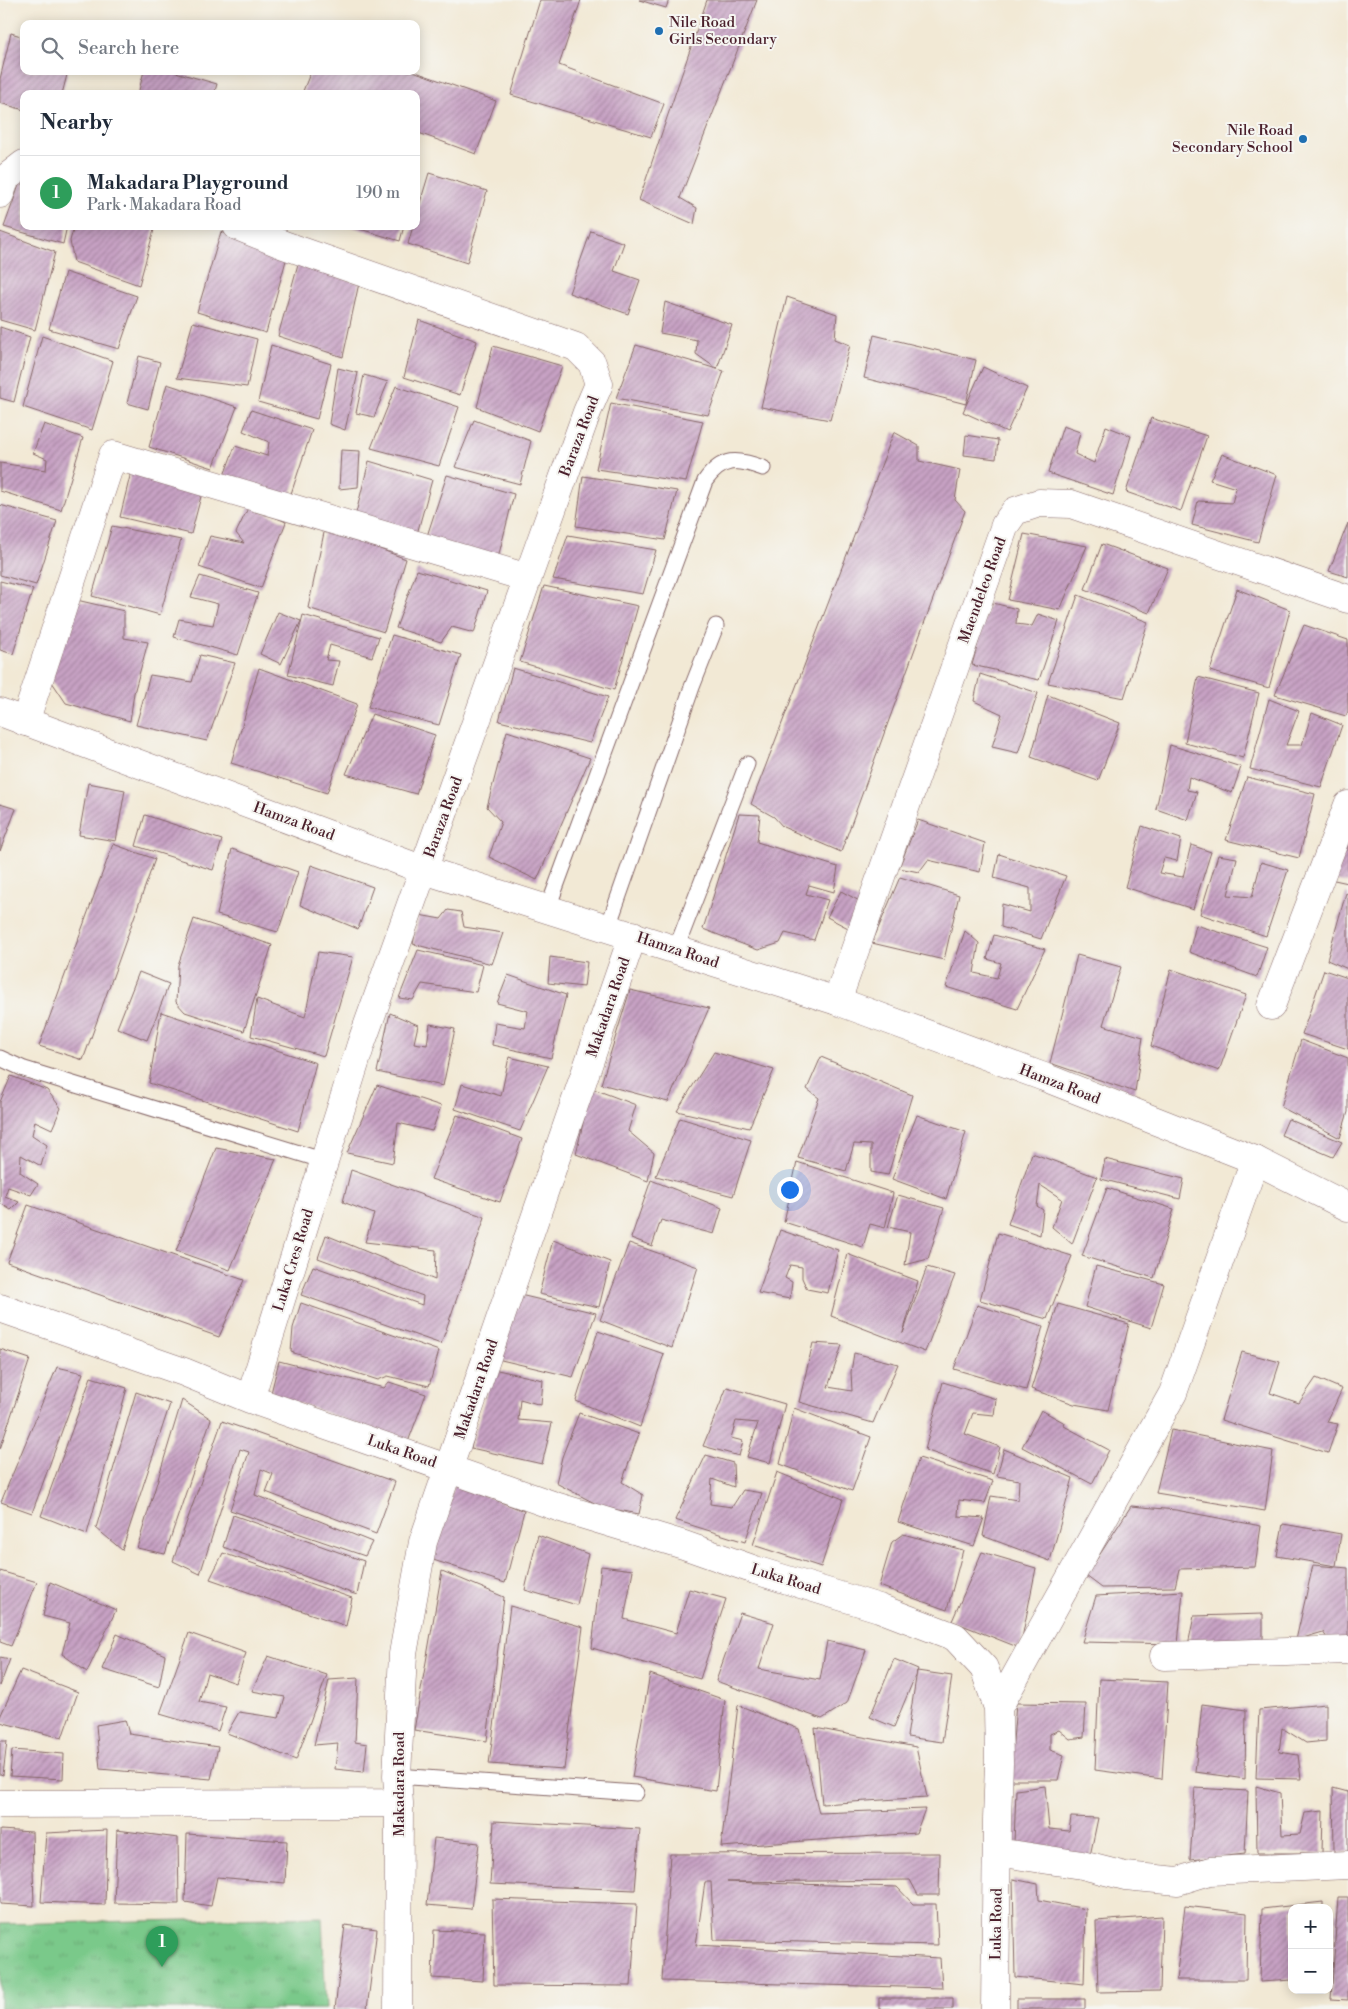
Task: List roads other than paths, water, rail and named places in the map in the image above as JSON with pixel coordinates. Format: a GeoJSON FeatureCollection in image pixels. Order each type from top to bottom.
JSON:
{"type":"FeatureCollection","features":[{"type":"Feature","properties":{"kind":"street"},"geometry":{"type":"LineString","coordinates":[[0,194],[6,178],[20,167]]}},
{"type":"Feature","properties":{"kind":"street","name":"Baraza Road"},"geometry":{"type":"LineString","coordinates":[[247,230],[284,245],[576,347],[592,363],[599,384],[587,412],[424,870]]}},
{"type":"Feature","properties":{"kind":"street"},"geometry":{"type":"LineString","coordinates":[[26,722],[113,455],[528,578]]}},
{"type":"Feature","properties":{"kind":"street","name":"Maendeleo Road"},"geometry":{"type":"LineString","coordinates":[[837,1001],[1005,525],[1015,511],[1039,503],[1070,504],[1348,599]]}},
{"type":"Feature","properties":{"kind":"street","name":"Hamza Road"},"geometry":{"type":"LineString","coordinates":[[0,712],[424,870],[837,1001],[1044,1077],[1255,1160],[1348,1207]]}},
{"type":"Feature","properties":{"kind":"street"},"geometry":{"type":"LineString","coordinates":[[1271,1006],[1348,804]]}},
{"type":"Feature","properties":{"kind":"street","name":"Luka Cres Road"},"geometry":{"type":"LineString","coordinates":[[250,1399],[361,1044],[424,870]]}},
{"type":"Feature","properties":{"kind":"street","name":"Makadara Road"},"geometry":{"type":"LineString","coordinates":[[398,2009],[399,1803],[397,1776],[403,1654],[423,1542],[449,1468],[620,931]]}},
{"type":"Feature","properties":{"kind":"street"},"geometry":{"type":"LineString","coordinates":[[998,1708],[1173,1393],[1255,1160]]}},
{"type":"Feature","properties":{"kind":"street"},"geometry":{"type":"LineString","coordinates":[[0,1308],[165,1366],[250,1399]]}},
{"type":"Feature","properties":{"kind":"street","name":"Luka Road"},"geometry":{"type":"LineString","coordinates":[[250,1399],[558,1506],[879,1608],[955,1637],[984,1668],[998,1708],[999,1764],[995,2009]]}},
{"type":"Feature","properties":{"kind":"street"},"geometry":{"type":"LineString","coordinates":[[1164,1656],[1348,1650]]}},
{"type":"Feature","properties":{"kind":"street"},"geometry":{"type":"LineString","coordinates":[[0,1804],[399,1803]]}},
{"type":"Feature","properties":{"kind":"street"},"geometry":{"type":"LineString","coordinates":[[997,1852],[1082,1865],[1125,1876],[1178,1881],[1210,1871],[1348,1865]]}},
{"type":"Feature","properties":{"kind":"lane"},"geometry":{"type":"LineString","coordinates":[[548,908],[704,481],[714,469],[726,462],[750,463],[764,468]]}},
{"type":"Feature","properties":{"kind":"lane"},"geometry":{"type":"LineString","coordinates":[[620,931],[692,687],[716,626]]}},
{"type":"Feature","properties":{"kind":"lane"},"geometry":{"type":"LineString","coordinates":[[676,949],[747,764]]}},
{"type":"Feature","properties":{"kind":"lane"},"geometry":{"type":"LineString","coordinates":[[0,1058],[24,1069],[324,1161]]}},
{"type":"Feature","properties":{"kind":"lane"},"geometry":{"type":"LineString","coordinates":[[397,1776],[636,1793]]}},
{"type":"Feature","properties":{"kind":"place","name":"Nile Road Girls Secondary"},"geometry":{"type":"Point","coordinates":[659,31]}},
{"type":"Feature","properties":{"kind":"place","name":"Nile Road Secondary School"},"geometry":{"type":"Point","coordinates":[1303,139]}},
{"type":"Feature","properties":{"kind":"place","name":"Makadara Playground"},"geometry":{"type":"Point","coordinates":[162,1967]}}]}
